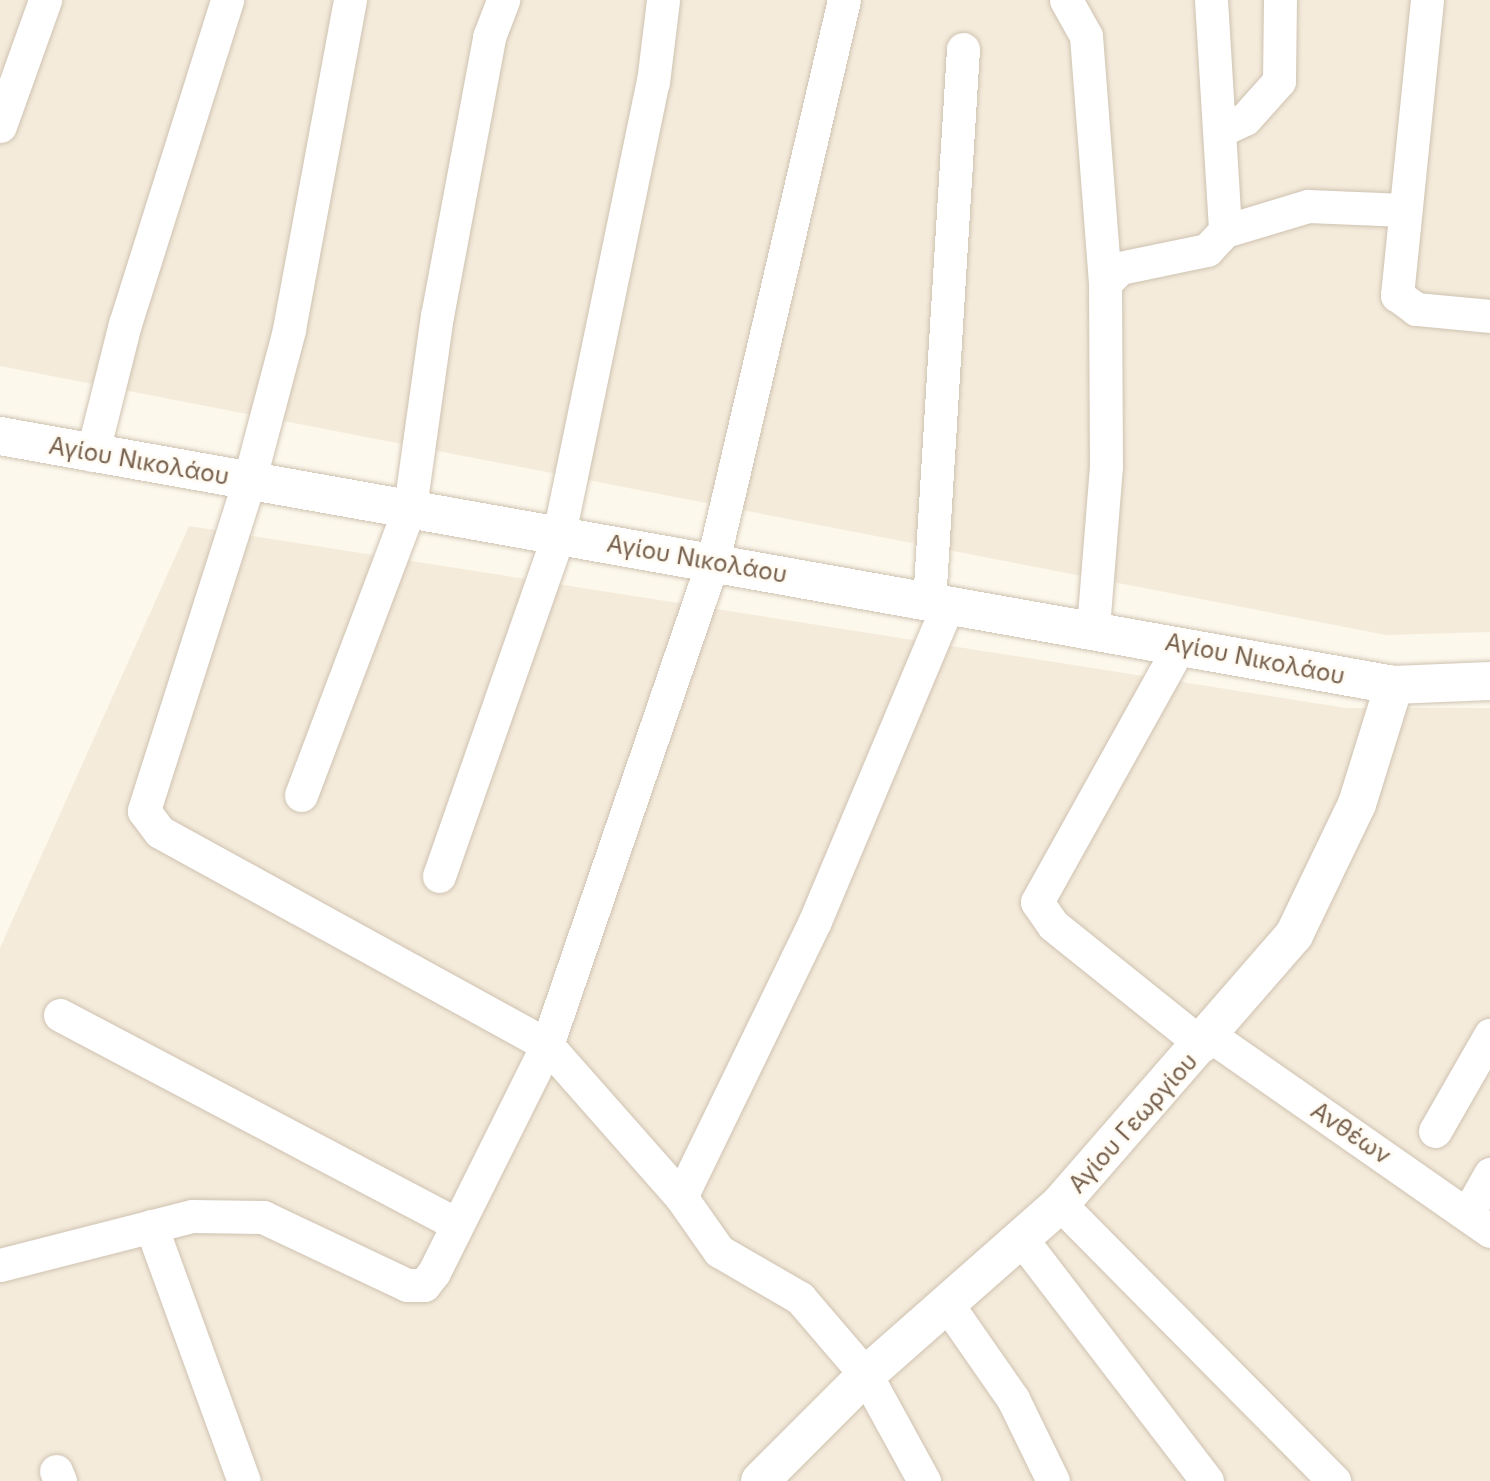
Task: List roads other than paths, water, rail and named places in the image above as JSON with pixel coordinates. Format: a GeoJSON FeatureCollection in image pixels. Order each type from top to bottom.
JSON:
{"type":"FeatureCollection","features":[{"type":"Feature","properties":{"kind":"street"},"geometry":{"type":"LineString","coordinates":[[0,126],[45,0]]}},
{"type":"Feature","properties":{"kind":"street"},"geometry":{"type":"LineString","coordinates":[[92,455],[125,324],[227,0]]}},
{"type":"Feature","properties":{"kind":"street"},"geometry":{"type":"LineString","coordinates":[[350,0],[324,163],[249,481],[144,811],[160,832],[547,1045],[681,1197],[719,1251],[800,1298],[866,1375],[924,1481]]}},
{"type":"Feature","properties":{"kind":"street"},"geometry":{"type":"LineString","coordinates":[[301,796],[410,507],[438,316],[489,37],[503,0]]}},
{"type":"Feature","properties":{"kind":"street"},"geometry":{"type":"LineString","coordinates":[[439,876],[559,534],[653,82],[663,0]]}},
{"type":"Feature","properties":{"kind":"street"},"geometry":{"type":"LineString","coordinates":[[0,1265],[192,1216],[263,1217],[407,1285],[424,1285],[455,1223],[499,1150],[547,1045],[713,561],[844,0]]}},
{"type":"Feature","properties":{"kind":"street"},"geometry":{"type":"LineString","coordinates":[[1066,0],[1086,36],[1105,283],[1105,466],[1093,628]]}},
{"type":"Feature","properties":{"kind":"street"},"geometry":{"type":"LineString","coordinates":[[1211,0],[1225,231]]}},
{"type":"Feature","properties":{"kind":"street"},"geometry":{"type":"LineString","coordinates":[[1220,130],[1245,119],[1279,81],[1280,0]]}},
{"type":"Feature","properties":{"kind":"street"},"geometry":{"type":"LineString","coordinates":[[1427,0],[1396,295],[1416,309],[1490,316]]}},
{"type":"Feature","properties":{"kind":"street"},"geometry":{"type":"LineString","coordinates":[[681,1197],[815,921],[938,605],[963,49]]}},
{"type":"Feature","properties":{"kind":"street"},"geometry":{"type":"LineString","coordinates":[[1105,283],[1120,268],[1207,250],[1225,231],[1308,206],[1405,210]]}},
{"type":"Feature","properties":{"kind":"street","name":"Αγίου Νικολάου"},"geometry":{"type":"LineString","coordinates":[[0,436],[92,455],[410,507],[713,561],[938,605],[1093,628],[1394,685],[1490,681]]}},
{"type":"Feature","properties":{"kind":"street","name":"Ανθέων"},"geometry":{"type":"LineString","coordinates":[[1180,645],[1037,902],[1053,925],[1207,1041],[1479,1222]]}},
{"type":"Feature","properties":{"kind":"street","name":"Αγίου Γεωργίου"},"geometry":{"type":"LineString","coordinates":[[760,1481],[866,1375],[1023,1241],[1060,1204],[1207,1041],[1315,900],[1357,804],[1394,685]]}},
{"type":"Feature","properties":{"kind":"street"},"geometry":{"type":"LineString","coordinates":[[60,1015],[455,1223]]}},
{"type":"Feature","properties":{"kind":"street"},"geometry":{"type":"LineString","coordinates":[[1435,1131],[1490,1035]]}},
{"type":"Feature","properties":{"kind":"street"},"geometry":{"type":"LineString","coordinates":[[1479,1222],[1490,1174]]}},
{"type":"Feature","properties":{"kind":"street"},"geometry":{"type":"LineString","coordinates":[[1060,1204],[1334,1481]]}},
{"type":"Feature","properties":{"kind":"street"},"geometry":{"type":"LineString","coordinates":[[151,1226],[244,1481]]}},
{"type":"Feature","properties":{"kind":"street"},"geometry":{"type":"LineString","coordinates":[[1023,1241],[1207,1481]]}},
{"type":"Feature","properties":{"kind":"street"},"geometry":{"type":"LineString","coordinates":[[947,1304],[1013,1399],[1053,1481]]}}]}
